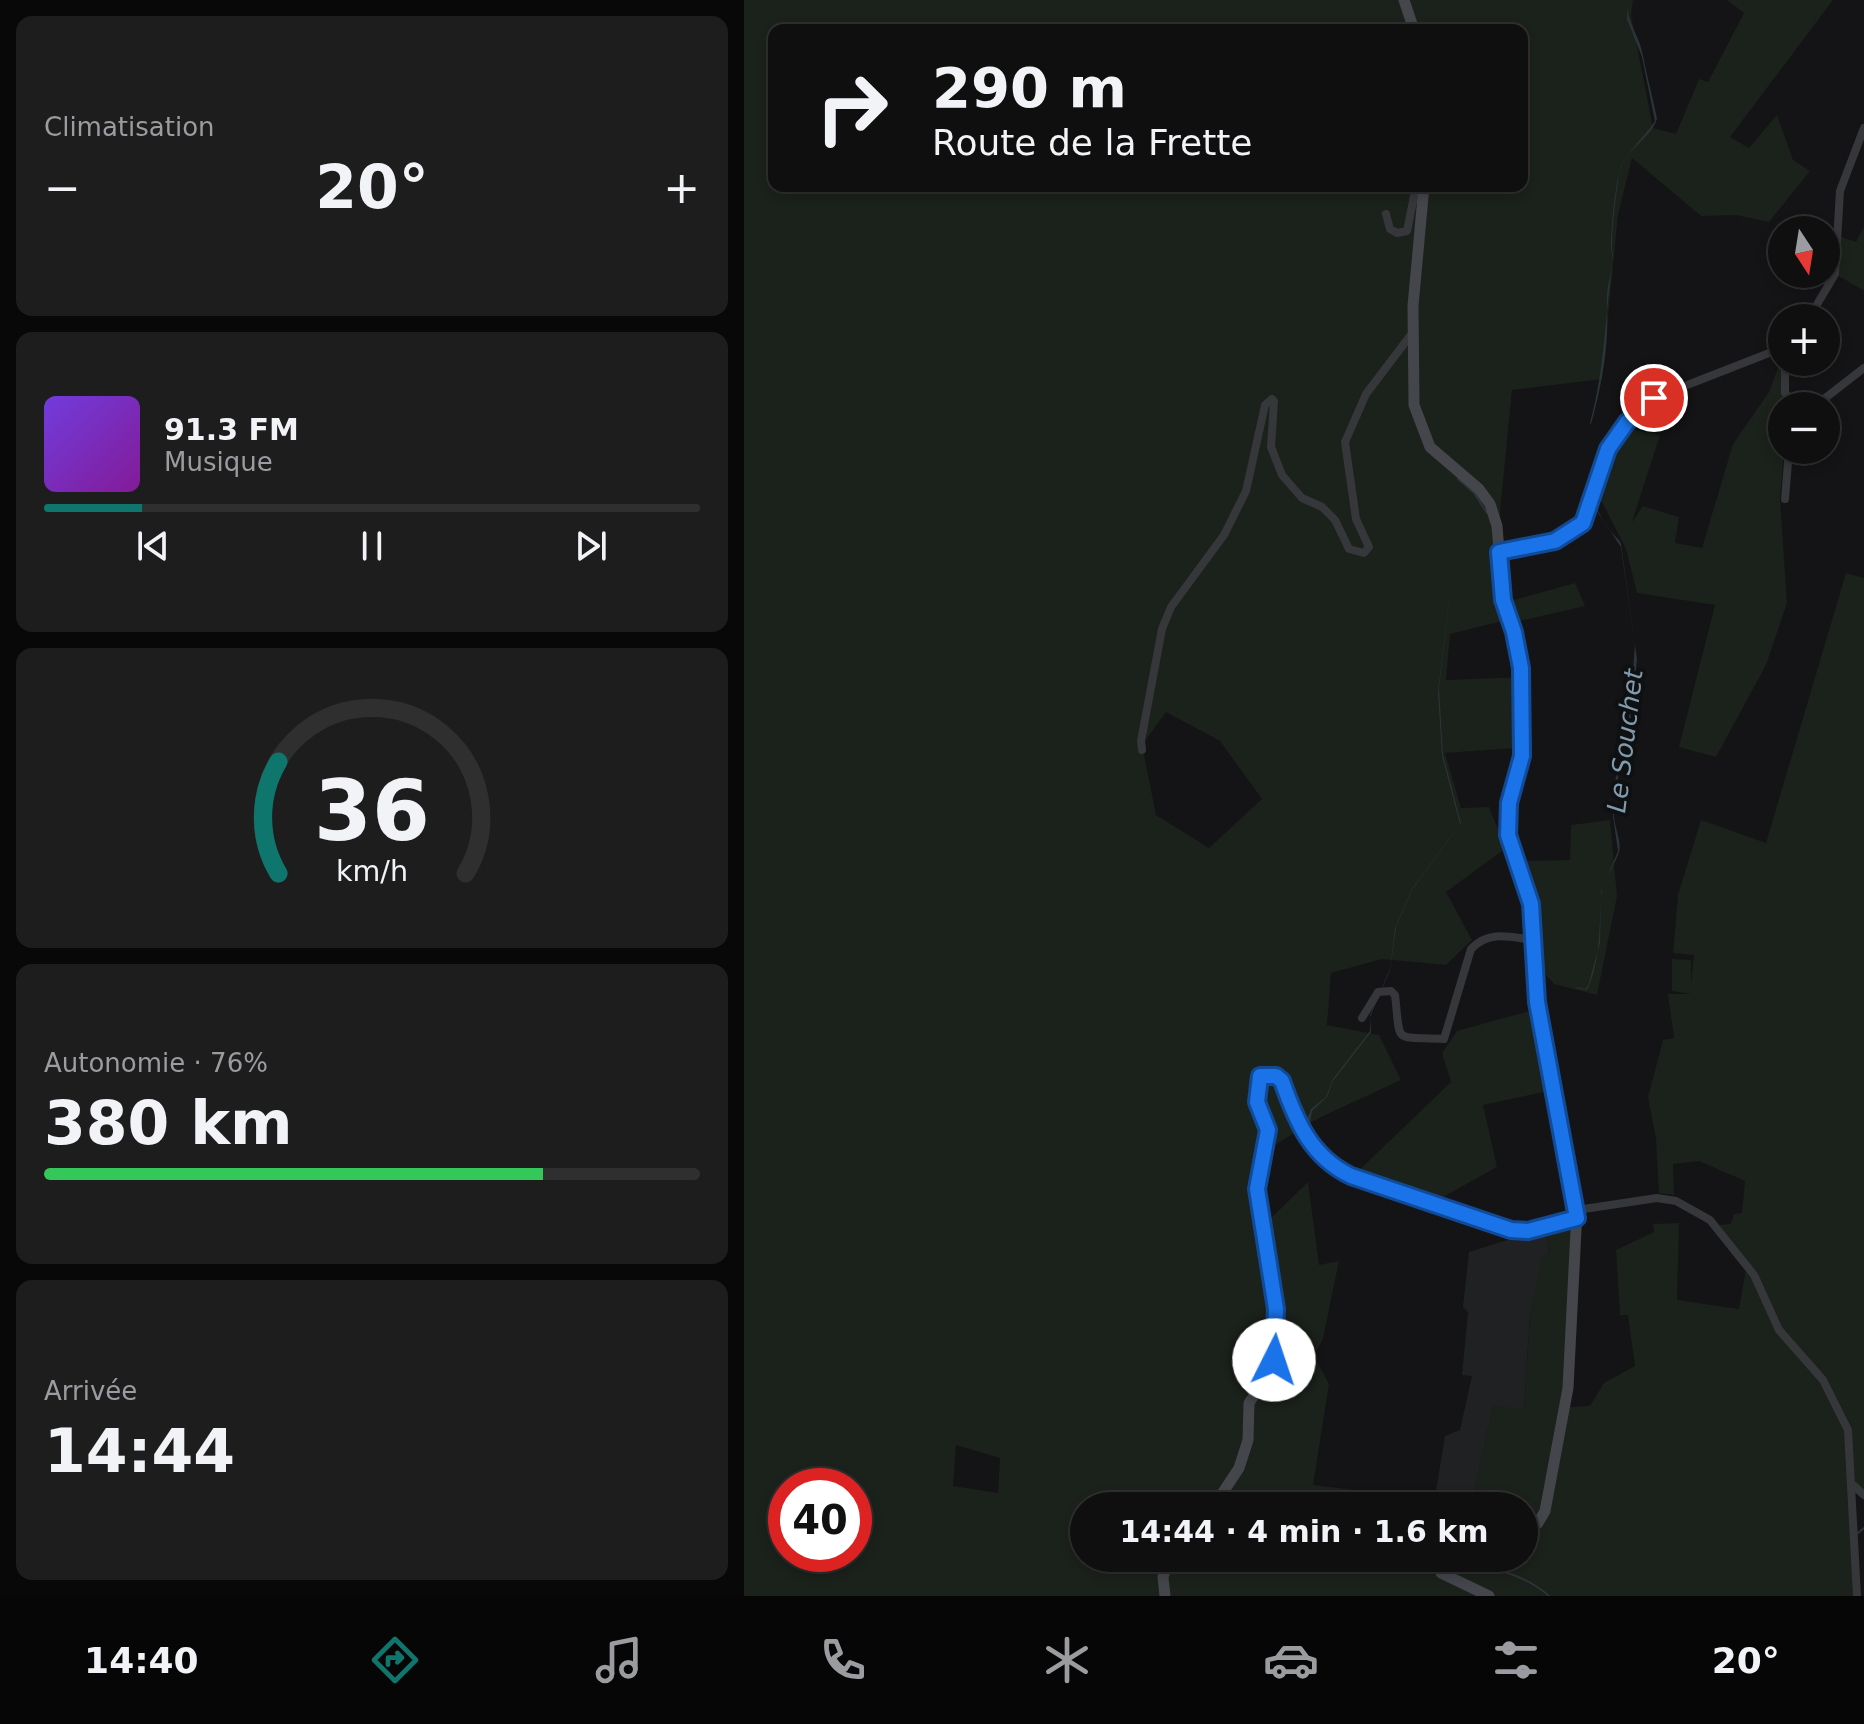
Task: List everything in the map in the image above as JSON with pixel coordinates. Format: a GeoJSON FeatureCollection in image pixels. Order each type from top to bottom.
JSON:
{"type":"FeatureCollection","features":[{"type":"Feature","properties":{"kind":"street"},"geometry":{"type":"LineString","coordinates":[[1404,0],[1412,24]]}},
{"type":"Feature","properties":{"kind":"street"},"geometry":{"type":"LineString","coordinates":[[1817,304],[1835,274],[1840,191],[1847,165],[1864,128]]}},
{"type":"Feature","properties":{"kind":"street"},"geometry":{"type":"LineString","coordinates":[[1386,214],[1390,229],[1397,233],[1407,231],[1415,192]]}},
{"type":"Feature","properties":{"kind":"street"},"geometry":{"type":"LineString","coordinates":[[1423,192],[1410,339],[1414,405],[1430,447],[1479,489],[1490,504],[1499,552],[1503,600],[1514,632],[1521,668],[1522,756],[1511,791],[1507,824],[1511,847],[1529,896],[1537,1002],[1577,1214],[1568,1388],[1550,1481],[1538,1521]]}},
{"type":"Feature","properties":{"kind":"street"},"geometry":{"type":"LineString","coordinates":[[1142,750],[1141,741],[1153,694],[1162,629],[1171,607],[1224,535],[1241,501],[1268,401],[1274,401],[1276,413],[1271,447],[1287,483],[1335,520],[1349,549],[1364,553],[1369,547],[1356,519],[1345,442],[1347,432],[1366,394],[1410,339]]}},
{"type":"Feature","properties":{"kind":"street"},"geometry":{"type":"LineString","coordinates":[[1499,552],[1555,541],[1583,523],[1608,449],[1627,422],[1654,398],[1768,353]]}},
{"type":"Feature","properties":{"kind":"street"},"geometry":{"type":"LineString","coordinates":[[1833,392],[1864,368]]}},
{"type":"Feature","properties":{"kind":"street"},"geometry":{"type":"LineString","coordinates":[[1785,499],[1788,464]]}},
{"type":"Feature","properties":{"kind":"street"},"geometry":{"type":"LineString","coordinates":[[1362,1018],[1378,992],[1391,991],[1395,995],[1395,1025],[1400,1034],[1409,1039],[1444,1039],[1471,949],[1477,942],[1498,935],[1533,940]]}},
{"type":"Feature","properties":{"kind":"street"},"geometry":{"type":"LineString","coordinates":[[1223,1492],[1239,1468],[1248,1440],[1249,1403],[1271,1371],[1276,1349],[1276,1309],[1257,1197],[1268,1130],[1257,1102],[1260,1076],[1276,1076],[1282,1081],[1305,1136],[1333,1168],[1511,1230],[1528,1231],[1577,1214],[1667,1198],[1705,1216],[1754,1275],[1779,1330],[1823,1380],[1846,1423],[1851,1445],[1857,1596]]}},
{"type":"Feature","properties":{"kind":"street"},"geometry":{"type":"LineString","coordinates":[[1853,1485],[1864,1495]]}},
{"type":"Feature","properties":{"kind":"street"},"geometry":{"type":"LineString","coordinates":[[1165,1572],[1165,1596]]}},
{"type":"Feature","properties":{"kind":"street"},"geometry":{"type":"LineString","coordinates":[[1441,1572],[1489,1596]]}},
{"type":"Feature","properties":{"kind":"shaded area"},"geometry":{"type":"Polygon","coordinates":[[[744,0],[1633,0],[1631,15],[1653,128],[1676,134],[1699,79],[1708,82],[1744,13],[1727,0],[1833,0],[1730,137],[1749,148],[1777,115],[1793,160],[1810,171],[1774,216],[1768,216],[1768,222],[1736,215],[1701,216],[1632,158],[1618,215],[1602,379],[1512,390],[1500,512],[1503,621],[1450,634],[1446,680],[1525,677],[1530,747],[1445,753],[1461,808],[1489,807],[1506,848],[1446,892],[1472,940],[1446,965],[1382,959],[1331,973],[1327,1025],[1379,1035],[1401,1080],[1317,1119],[1265,1151],[1260,1189],[1268,1221],[1308,1182],[1319,1265],[1339,1261],[1323,1338],[1314,1356],[1329,1384],[1313,1485],[1372,1492],[1070,1492],[1070,1572],[1538,1572],[1538,1492],[1475,1492],[1493,1405],[1524,1410],[1530,1314],[1542,1255],[1549,1254],[1546,1228],[1561,1222],[1574,1234],[1569,1407],[1590,1406],[1604,1383],[1635,1366],[1628,1315],[1620,1315],[1616,1250],[1654,1232],[1653,1224],[1679,1223],[1677,1300],[1739,1309],[1747,1263],[1719,1225],[1731,1224],[1734,1214],[1742,1213],[1745,1181],[1699,1161],[1673,1164],[1674,1195],[1659,1193],[1656,1139],[1648,1097],[1663,1040],[1674,1038],[1668,994],[1691,994],[1672,991],[1672,959],[1691,960],[1691,984],[1694,955],[1673,953],[1678,895],[1701,820],[1766,843],[1846,573],[1864,578],[1864,1494],[1850,1489],[1853,1596],[744,1596],[744,0]],[[1166,712],[1142,745],[1156,815],[1209,848],[1262,799],[1220,741],[1166,712]],[[956,1445],[953,1486],[998,1493],[1000,1458],[956,1445]]]}},
{"type":"Feature","properties":{"kind":"shaded area"},"geometry":{"type":"Polygon","coordinates":[[[1628,0],[1629,15],[1641,48],[1657,119],[1649,133],[1626,158],[1655,121],[1642,57],[1627,19],[1628,0]]]}},
{"type":"Feature","properties":{"kind":"shaded area"},"geometry":{"type":"Polygon","coordinates":[[[1864,227],[1863,290],[1840,277],[1840,237],[1856,242],[1864,227]]]}},
{"type":"Feature","properties":{"kind":"shaded area"},"geometry":{"type":"Polygon","coordinates":[[[1607,312],[1604,367],[1591,424],[1607,441],[1590,423],[1599,382],[1607,312]]]}},
{"type":"Feature","properties":{"kind":"shaded area"},"geometry":{"type":"Polygon","coordinates":[[[1775,376],[1784,376],[1786,392],[1769,392],[1775,376]]]}},
{"type":"Feature","properties":{"kind":"shaded area"},"geometry":{"type":"Polygon","coordinates":[[[1768,393],[1768,464],[1783,464],[1780,499],[1787,603],[1766,665],[1716,757],[1679,747],[1715,605],[1637,593],[1626,549],[1601,500],[1616,444],[1630,429],[1660,435],[1632,522],[1643,506],[1679,517],[1675,543],[1702,548],[1733,444],[1768,393]]]}},
{"type":"Feature","properties":{"kind":"shaded area"},"geometry":{"type":"Polygon","coordinates":[[[1603,474],[1596,507],[1604,522],[1594,507],[1603,474]]]}},
{"type":"Feature","properties":{"kind":"shaded area"},"geometry":{"type":"Polygon","coordinates":[[[1609,529],[1621,544],[1637,659],[1628,729],[1635,645],[1621,547],[1609,529]]]}},
{"type":"Feature","properties":{"kind":"shaded area"},"geometry":{"type":"Polygon","coordinates":[[[1455,550],[1439,688],[1443,755],[1461,823],[1412,890],[1396,927],[1390,970],[1370,1017],[1390,969],[1395,928],[1412,889],[1460,824],[1442,756],[1438,692],[1455,550]]]}},
{"type":"Feature","properties":{"kind":"shaded area"},"geometry":{"type":"Polygon","coordinates":[[[1575,583],[1585,606],[1515,622],[1511,601],[1575,583]]]}},
{"type":"Feature","properties":{"kind":"shaded area"},"geometry":{"type":"Polygon","coordinates":[[[1614,801],[1614,820],[1620,848],[1607,878],[1618,851],[1613,816],[1614,801]]]}},
{"type":"Feature","properties":{"kind":"shaded area"},"geometry":{"type":"Polygon","coordinates":[[[1610,820],[1617,896],[1597,995],[1554,984],[1534,962],[1520,861],[1570,860],[1571,825],[1610,820]]]}},
{"type":"Feature","properties":{"kind":"shaded area"},"geometry":{"type":"Polygon","coordinates":[[[1601,900],[1600,943],[1598,951],[1599,932],[1601,900]]]}},
{"type":"Feature","properties":{"kind":"shaded area"},"geometry":{"type":"Polygon","coordinates":[[[1540,1008],[1557,1089],[1483,1105],[1497,1167],[1434,1202],[1351,1178],[1451,1082],[1442,1053],[1457,1031],[1540,1008]]]}},
{"type":"Feature","properties":{"kind":"shaded area"},"geometry":{"type":"Polygon","coordinates":[[[1370,1017],[1371,1032],[1333,1081],[1327,1097],[1312,1111],[1310,1123],[1303,1129],[1311,1109],[1326,1097],[1333,1079],[1370,1031],[1370,1017]]]}},
{"type":"Feature","properties":{"kind":"shaded area"},"geometry":{"type":"Polygon","coordinates":[[[1546,1228],[1549,1254],[1530,1314],[1524,1411],[1493,1406],[1475,1492],[1436,1492],[1445,1436],[1460,1430],[1472,1376],[1462,1375],[1468,1312],[1463,1307],[1469,1252],[1546,1228]]]}},
{"type":"Feature","properties":{"kind":"waterway"},"geometry":{"type":"LineString","coordinates":[[1458,479],[1474,493],[1487,513]]}},
{"type":"Feature","properties":{"kind":"waterway","name":"Le Souchet"},"geometry":{"type":"LineString","coordinates":[[1617,779],[1619,753]]}},
{"type":"Feature","properties":{"kind":"waterway"},"geometry":{"type":"LineString","coordinates":[[1858,1533],[1864,1528]]}},
{"type":"Feature","properties":{"kind":"waterway"},"geometry":{"type":"LineString","coordinates":[[1502,1572],[1526,1580],[1549,1596]]}},
{"type":"Feature","properties":{"kind":"route"},"geometry":{"type":"LineString","coordinates":[[1274,1360],[1276,1309],[1257,1197],[1268,1130],[1257,1102],[1256,1087],[1258,1079],[1264,1074],[1276,1076],[1282,1081],[1298,1125],[1333,1168],[1511,1230],[1528,1231],[1577,1218],[1533,977],[1531,904],[1508,835],[1509,803],[1523,745],[1521,668],[1514,632],[1503,600],[1499,552],[1555,541],[1568,536],[1583,523],[1608,449],[1627,422],[1654,398]]}}]}
